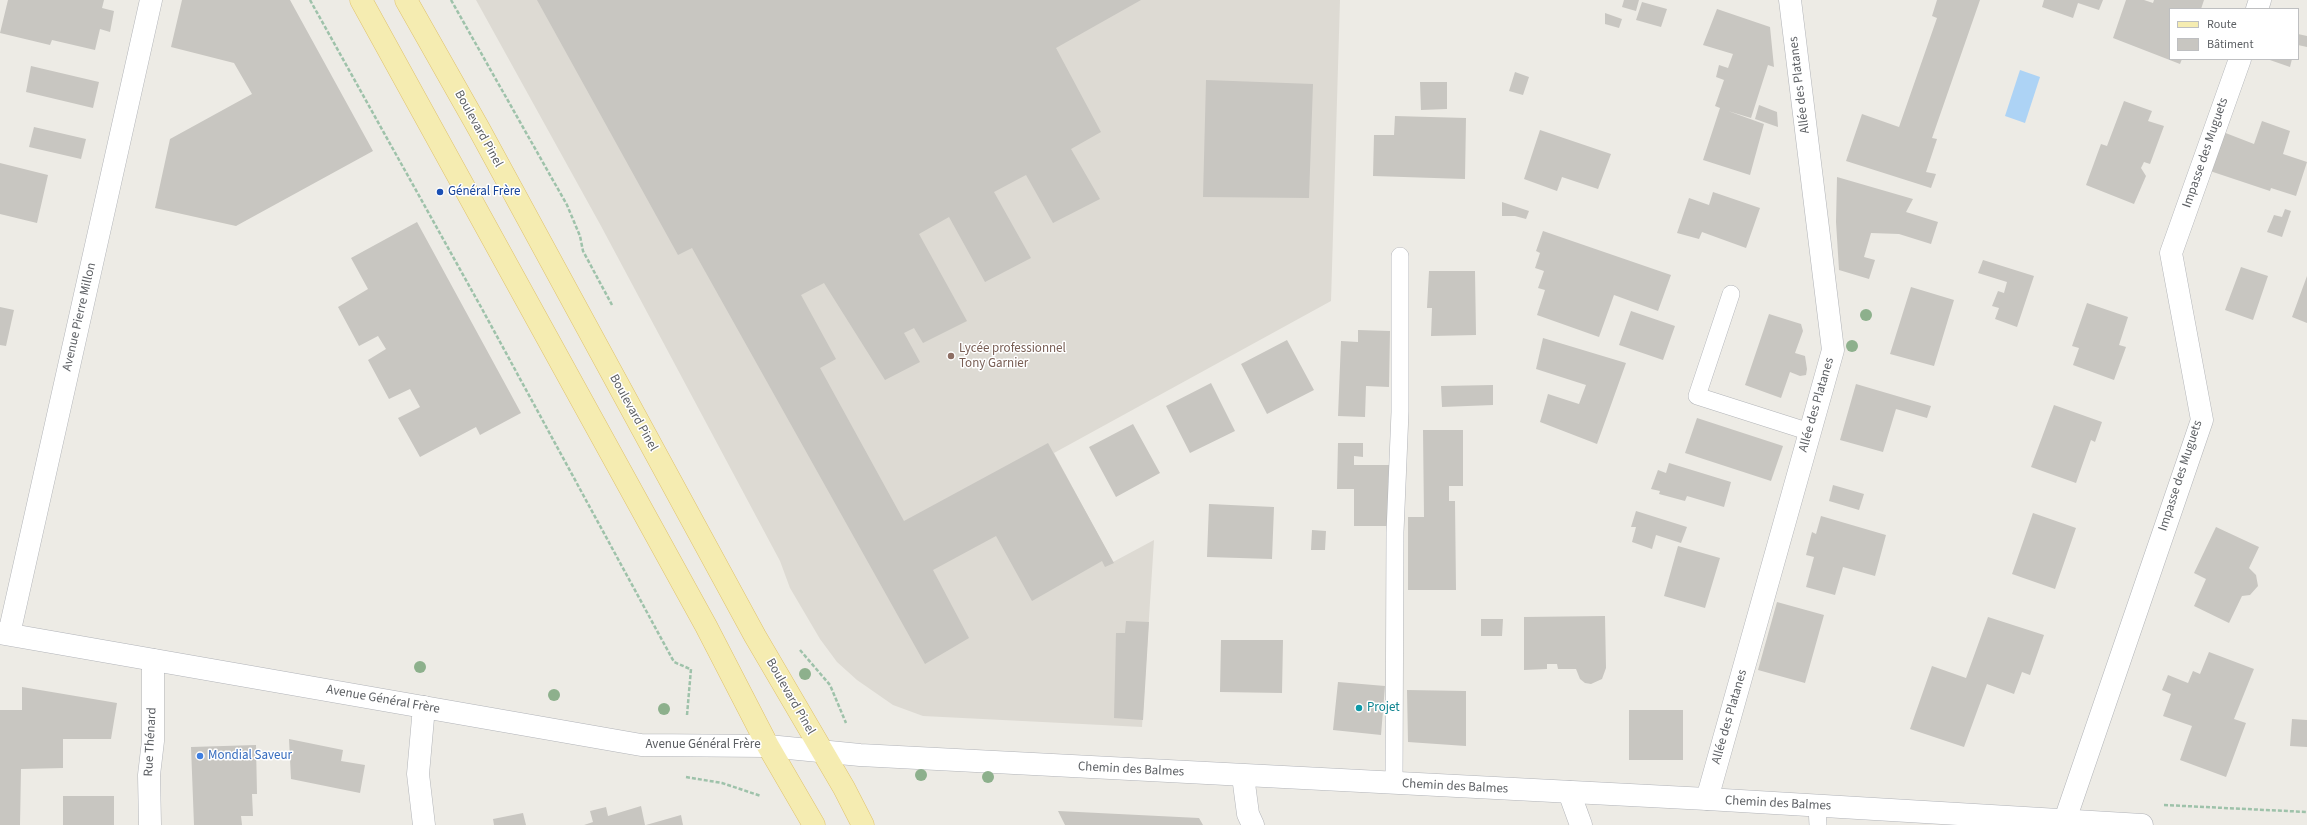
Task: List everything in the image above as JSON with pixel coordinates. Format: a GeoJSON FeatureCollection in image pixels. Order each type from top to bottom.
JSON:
{"type":"FeatureCollection","features":[{"type":"Feature","properties":{"kind":"main road"},"geometry":{"type":"LineString","coordinates":[[361,0],[702,619],[768,746],[814,825]]}},
{"type":"Feature","properties":{"kind":"main road","name":"Boulevard Pinel"},"geometry":{"type":"LineString","coordinates":[[406,0],[479,129],[755,636],[863,825]]}},
{"type":"Feature","properties":{"kind":"street","name":"Avenue Pierre Millon"},"geometry":{"type":"LineString","coordinates":[[4,634],[151,0]]}},
{"type":"Feature","properties":{"kind":"street","name":"Allée des Platanes"},"geometry":{"type":"LineString","coordinates":[[1707,799],[1832,350],[1790,0]]}},
{"type":"Feature","properties":{"kind":"street","name":"Impasse des Muguets"},"geometry":{"type":"LineString","coordinates":[[2065,820],[2202,420],[2171,253],[2240,60]]}},
{"type":"Feature","properties":{"kind":"street","name":"Avenue Général Frère"},"geometry":{"type":"LineString","coordinates":[[4,634],[641,745],[768,746]]}},
{"type":"Feature","properties":{"kind":"street","name":"Rue Thénard"},"geometry":{"type":"LineString","coordinates":[[150,825],[149,775],[153,740],[153,660]]}},
{"type":"Feature","properties":{"kind":"street"},"geometry":{"type":"LineString","coordinates":[[424,707],[418,774],[424,825]]}},
{"type":"Feature","properties":{"kind":"street","name":"Chemin des Balmes"},"geometry":{"type":"LineString","coordinates":[[768,746],[822,752],[1243,776],[1707,799],[1817,816],[2065,820],[2142,825]]}},
{"type":"Feature","properties":{"kind":"street"},"geometry":{"type":"LineString","coordinates":[[1243,776],[1248,814],[1253,825]]}},
{"type":"Feature","properties":{"kind":"street"},"geometry":{"type":"LineString","coordinates":[[1569,792],[1581,825]]}},
{"type":"Feature","properties":{"kind":"lane"},"geometry":{"type":"LineString","coordinates":[[1394,784],[1395,532],[1400,412],[1400,256]]}},
{"type":"Feature","properties":{"kind":"lane"},"geometry":{"type":"LineString","coordinates":[[1731,294],[1697,396],[1810,432]]}},
{"type":"Feature","properties":{"kind":"path"},"geometry":{"type":"LineString","coordinates":[[310,0],[484,313],[674,662],[690,670]]}},
{"type":"Feature","properties":{"kind":"path"},"geometry":{"type":"LineString","coordinates":[[451,0],[567,205],[584,251],[613,306]]}},
{"type":"Feature","properties":{"kind":"shaded area","name":"Lycée professionnel Tony Garnier"},"geometry":{"type":"Polygon","coordinates":[[[476,0],[1340,0],[1331,301],[1054,453],[1113,562],[1154,540],[1142,727],[923,716],[893,705],[857,680],[837,662],[820,639],[790,588],[780,561],[601,226],[476,0]]]}},
{"type":"Feature","properties":{"kind":"water"},"geometry":{"type":"Polygon","coordinates":[[[2020,70],[2040,77],[2025,123],[2005,116],[2020,70]]]}},
{"type":"Feature","properties":{"kind":"building"},"geometry":{"type":"Polygon","coordinates":[[[8,0],[104,0],[102,8],[114,11],[110,32],[100,29],[95,50],[52,40],[50,45],[0,33],[8,0]]]}},
{"type":"Feature","properties":{"kind":"building"},"geometry":{"type":"Polygon","coordinates":[[[182,0],[290,0],[373,151],[236,226],[155,208],[170,139],[252,94],[234,63],[171,47],[182,0]]]}},
{"type":"Feature","properties":{"kind":"building"},"geometry":{"type":"Polygon","coordinates":[[[537,0],[1141,0],[1056,48],[1101,132],[1071,149],[1100,199],[1053,223],[1026,175],[994,192],[1031,258],[985,282],[949,217],[919,234],[967,321],[923,343],[914,328],[904,333],[920,362],[885,380],[824,283],[801,295],[836,359],[820,368],[904,521],[1048,443],[1114,563],[1105,567],[1102,561],[1032,601],[996,536],[933,570],[969,638],[925,664],[692,248],[678,255],[537,0]]]}},
{"type":"Feature","properties":{"kind":"building"},"geometry":{"type":"Polygon","coordinates":[[[1624,0],[1639,0],[1636,11],[1622,7],[1624,0]]]}},
{"type":"Feature","properties":{"kind":"building"},"geometry":{"type":"Polygon","coordinates":[[[1937,0],[1980,0],[1932,138],[1937,139],[1926,172],[1936,174],[1931,188],[1846,161],[1862,114],[1899,127],[1937,18],[1932,16],[1937,0]]]}},
{"type":"Feature","properties":{"kind":"building"},"geometry":{"type":"Polygon","coordinates":[[[2044,0],[2103,0],[2099,10],[2078,3],[2073,18],[2042,7],[2044,0]]]}},
{"type":"Feature","properties":{"kind":"building"},"geometry":{"type":"Polygon","coordinates":[[[2126,0],[2144,0],[2153,3],[2154,0],[2204,0],[2201,8],[2169,8],[2169,60],[2113,38],[2126,0]]]}},
{"type":"Feature","properties":{"kind":"building"},"geometry":{"type":"Polygon","coordinates":[[[1642,2],[1667,9],[1661,27],[1636,20],[1642,2]]]}},
{"type":"Feature","properties":{"kind":"building"},"geometry":{"type":"Polygon","coordinates":[[[1717,9],[1770,27],[1774,67],[1768,65],[1751,118],[1728,111],[1764,124],[1750,175],[1703,160],[1720,108],[1715,106],[1724,80],[1716,77],[1719,65],[1728,68],[1733,54],[1703,45],[1717,9]]]}},
{"type":"Feature","properties":{"kind":"building"},"geometry":{"type":"Polygon","coordinates":[[[1605,13],[1622,19],[1619,28],[1605,24],[1605,13]]]}},
{"type":"Feature","properties":{"kind":"building"},"geometry":{"type":"Polygon","coordinates":[[[2299,34],[2307,36],[2307,47],[2299,45],[2299,34]]]}},
{"type":"Feature","properties":{"kind":"building"},"geometry":{"type":"Polygon","coordinates":[[[2170,60],[2182,60],[2180,64],[2170,60]]]}},
{"type":"Feature","properties":{"kind":"building"},"geometry":{"type":"Polygon","coordinates":[[[2270,60],[2292,60],[2290,67],[2270,60]]]}},
{"type":"Feature","properties":{"kind":"building"},"geometry":{"type":"Polygon","coordinates":[[[31,66],[99,82],[93,108],[26,92],[31,66]]]}},
{"type":"Feature","properties":{"kind":"building"},"geometry":{"type":"Polygon","coordinates":[[[1515,72],[1529,77],[1523,95],[1509,91],[1515,72]]]}},
{"type":"Feature","properties":{"kind":"building"},"geometry":{"type":"Polygon","coordinates":[[[1206,80],[1313,84],[1309,198],[1203,197],[1206,80]]]}},
{"type":"Feature","properties":{"kind":"building"},"geometry":{"type":"Polygon","coordinates":[[[1420,82],[1447,82],[1447,109],[1421,110],[1420,82]]]}},
{"type":"Feature","properties":{"kind":"building"},"geometry":{"type":"Polygon","coordinates":[[[2124,101],[2152,111],[2148,121],[2164,126],[2150,164],[2144,162],[2141,168],[2146,176],[2134,204],[2086,185],[2101,144],[2107,146],[2124,101]]]}},
{"type":"Feature","properties":{"kind":"building"},"geometry":{"type":"Polygon","coordinates":[[[1759,105],[1777,112],[1778,127],[1755,119],[1759,105]]]}},
{"type":"Feature","properties":{"kind":"building"},"geometry":{"type":"Polygon","coordinates":[[[1395,116],[1466,118],[1465,179],[1373,176],[1374,135],[1394,135],[1395,116]]]}},
{"type":"Feature","properties":{"kind":"building"},"geometry":{"type":"Polygon","coordinates":[[[2262,121],[2290,131],[2283,154],[2307,162],[2296,196],[2271,188],[2270,191],[2210,171],[2223,132],[2254,144],[2262,121]]]}},
{"type":"Feature","properties":{"kind":"building"},"geometry":{"type":"Polygon","coordinates":[[[34,127],[86,139],[81,159],[29,147],[34,127]]]}},
{"type":"Feature","properties":{"kind":"building"},"geometry":{"type":"Polygon","coordinates":[[[1540,130],[1611,154],[1598,189],[1562,177],[1557,191],[1524,179],[1540,130]]]}},
{"type":"Feature","properties":{"kind":"building"},"geometry":{"type":"Polygon","coordinates":[[[0,163],[48,175],[37,223],[0,214],[0,163]]]}},
{"type":"Feature","properties":{"kind":"building"},"geometry":{"type":"Polygon","coordinates":[[[1837,177],[1913,199],[1906,212],[1938,222],[1931,244],[1899,234],[1871,233],[1864,257],[1875,260],[1869,279],[1839,270],[1836,222],[1837,177]]]}},
{"type":"Feature","properties":{"kind":"building"},"geometry":{"type":"Polygon","coordinates":[[[1713,192],[1760,208],[1746,248],[1702,232],[1699,239],[1677,233],[1689,198],[1709,205],[1713,192]]]}},
{"type":"Feature","properties":{"kind":"building"},"geometry":{"type":"Polygon","coordinates":[[[1502,202],[1529,211],[1526,219],[1515,216],[1502,216],[1502,202]]]}},
{"type":"Feature","properties":{"kind":"building"},"geometry":{"type":"Polygon","coordinates":[[[2285,209],[2291,211],[2282,237],[2267,232],[2274,215],[2282,217],[2285,209]]]}},
{"type":"Feature","properties":{"kind":"building"},"geometry":{"type":"Polygon","coordinates":[[[417,222],[521,413],[480,435],[476,427],[420,457],[398,418],[420,407],[410,389],[389,399],[368,360],[386,349],[378,336],[359,346],[338,307],[368,289],[351,258],[417,222]]]}},
{"type":"Feature","properties":{"kind":"building"},"geometry":{"type":"Polygon","coordinates":[[[1543,231],[1671,275],[1658,311],[1614,295],[1599,337],[1537,315],[1545,290],[1538,288],[1544,271],[1535,268],[1540,253],[1536,251],[1543,231]]]}},
{"type":"Feature","properties":{"kind":"building"},"geometry":{"type":"Polygon","coordinates":[[[1983,260],[2034,276],[2017,327],[1995,319],[1999,308],[1992,306],[1998,291],[2004,293],[2007,282],[1978,273],[1983,260]]]}},
{"type":"Feature","properties":{"kind":"building"},"geometry":{"type":"Polygon","coordinates":[[[2241,267],[2268,276],[2253,320],[2225,310],[2241,267]]]}},
{"type":"Feature","properties":{"kind":"building"},"geometry":{"type":"Polygon","coordinates":[[[1429,271],[1475,271],[1476,335],[1431,336],[1432,308],[1427,308],[1429,271]]]}},
{"type":"Feature","properties":{"kind":"building"},"geometry":{"type":"Polygon","coordinates":[[[2307,276],[2307,323],[2292,317],[2307,276]]]}},
{"type":"Feature","properties":{"kind":"building"},"geometry":{"type":"Polygon","coordinates":[[[1911,287],[1954,300],[1934,366],[1890,354],[1911,287]]]}},
{"type":"Feature","properties":{"kind":"building"},"geometry":{"type":"Polygon","coordinates":[[[2087,303],[2128,317],[2119,345],[2126,347],[2114,380],[2073,365],[2079,348],[2072,346],[2087,303]]]}},
{"type":"Feature","properties":{"kind":"building"},"geometry":{"type":"Polygon","coordinates":[[[0,307],[14,310],[6,346],[0,345],[0,307]]]}},
{"type":"Feature","properties":{"kind":"building"},"geometry":{"type":"Polygon","coordinates":[[[1631,311],[1675,326],[1663,360],[1619,345],[1631,311]]]}},
{"type":"Feature","properties":{"kind":"building"},"geometry":{"type":"Polygon","coordinates":[[[1769,314],[1801,324],[1803,331],[1795,353],[1805,356],[1807,369],[1806,375],[1800,376],[1790,372],[1781,398],[1745,385],[1769,314]]]}},
{"type":"Feature","properties":{"kind":"building"},"geometry":{"type":"Polygon","coordinates":[[[1358,330],[1390,331],[1389,387],[1366,386],[1365,417],[1338,416],[1341,341],[1358,342],[1358,330]]]}},
{"type":"Feature","properties":{"kind":"building"},"geometry":{"type":"Polygon","coordinates":[[[1543,338],[1626,363],[1597,444],[1540,422],[1548,394],[1579,404],[1586,385],[1536,369],[1543,338]]]}},
{"type":"Feature","properties":{"kind":"building"},"geometry":{"type":"Polygon","coordinates":[[[1287,340],[1314,390],[1267,414],[1241,364],[1287,340]]]}},
{"type":"Feature","properties":{"kind":"building"},"geometry":{"type":"Polygon","coordinates":[[[1211,383],[1235,431],[1190,453],[1166,406],[1211,383]]]}},
{"type":"Feature","properties":{"kind":"building"},"geometry":{"type":"Polygon","coordinates":[[[1856,384],[1931,406],[1927,418],[1896,409],[1883,452],[1840,440],[1856,384]]]}},
{"type":"Feature","properties":{"kind":"building"},"geometry":{"type":"Polygon","coordinates":[[[1493,385],[1493,405],[1442,407],[1441,386],[1493,385]]]}},
{"type":"Feature","properties":{"kind":"building"},"geometry":{"type":"Polygon","coordinates":[[[2054,405],[2102,422],[2095,442],[2091,440],[2076,483],[2031,467],[2054,405]]]}},
{"type":"Feature","properties":{"kind":"building"},"geometry":{"type":"Polygon","coordinates":[[[1697,418],[1783,446],[1771,481],[1685,453],[1697,418]]]}},
{"type":"Feature","properties":{"kind":"building"},"geometry":{"type":"Polygon","coordinates":[[[1133,424],[1160,473],[1116,497],[1089,447],[1133,424]]]}},
{"type":"Feature","properties":{"kind":"building"},"geometry":{"type":"Polygon","coordinates":[[[1423,430],[1463,430],[1463,486],[1449,486],[1449,501],[1455,501],[1456,590],[1408,590],[1408,517],[1424,517],[1423,430]]]}},
{"type":"Feature","properties":{"kind":"building"},"geometry":{"type":"Polygon","coordinates":[[[1338,443],[1363,443],[1363,457],[1354,456],[1354,465],[1389,465],[1388,526],[1354,526],[1354,489],[1337,489],[1338,443]]]}},
{"type":"Feature","properties":{"kind":"building"},"geometry":{"type":"Polygon","coordinates":[[[1669,463],[1731,482],[1724,507],[1687,496],[1685,501],[1659,494],[1660,491],[1651,489],[1658,470],[1666,473],[1669,463]]]}},
{"type":"Feature","properties":{"kind":"building"},"geometry":{"type":"Polygon","coordinates":[[[1833,485],[1864,494],[1859,510],[1829,501],[1833,485]]]}},
{"type":"Feature","properties":{"kind":"building"},"geometry":{"type":"Polygon","coordinates":[[[1209,504],[1274,507],[1272,559],[1207,557],[1209,504]]]}},
{"type":"Feature","properties":{"kind":"building"},"geometry":{"type":"Polygon","coordinates":[[[1636,511],[1687,527],[1681,543],[1656,535],[1652,549],[1632,542],[1636,527],[1631,527],[1636,511]]]}},
{"type":"Feature","properties":{"kind":"building"},"geometry":{"type":"Polygon","coordinates":[[[2033,513],[2076,528],[2055,589],[2012,574],[2033,513]]]}},
{"type":"Feature","properties":{"kind":"building"},"geometry":{"type":"Polygon","coordinates":[[[1821,516],[1886,535],[1875,576],[1843,567],[1835,595],[1806,587],[1814,557],[1806,555],[1812,532],[1816,534],[1821,516]]]}},
{"type":"Feature","properties":{"kind":"building"},"geometry":{"type":"Polygon","coordinates":[[[2216,527],[2259,547],[2249,568],[2256,575],[2258,586],[2250,595],[2242,596],[2229,623],[2194,606],[2206,579],[2194,573],[2216,527]]]}},
{"type":"Feature","properties":{"kind":"building"},"geometry":{"type":"Polygon","coordinates":[[[1312,530],[1326,531],[1325,550],[1311,550],[1312,530]]]}},
{"type":"Feature","properties":{"kind":"building"},"geometry":{"type":"Polygon","coordinates":[[[1678,546],[1720,558],[1705,608],[1664,596],[1678,546]]]}},
{"type":"Feature","properties":{"kind":"building"},"geometry":{"type":"Polygon","coordinates":[[[1777,602],[1824,615],[1805,683],[1758,670],[1777,602]]]}},
{"type":"Feature","properties":{"kind":"building"},"geometry":{"type":"Polygon","coordinates":[[[1605,616],[1606,668],[1602,679],[1591,684],[1585,683],[1580,679],[1576,669],[1558,669],[1557,664],[1547,664],[1547,669],[1524,670],[1524,617],[1605,616]]]}},
{"type":"Feature","properties":{"kind":"building"},"geometry":{"type":"Polygon","coordinates":[[[1988,617],[2044,635],[2030,675],[2022,672],[2014,694],[1987,684],[1964,747],[1910,729],[1932,666],[1966,678],[1988,617]]]}},
{"type":"Feature","properties":{"kind":"building"},"geometry":{"type":"Polygon","coordinates":[[[1481,619],[1503,619],[1502,636],[1481,636],[1481,619]]]}},
{"type":"Feature","properties":{"kind":"building"},"geometry":{"type":"Polygon","coordinates":[[[1126,621],[1149,622],[1143,720],[1114,718],[1116,633],[1125,633],[1126,621]]]}},
{"type":"Feature","properties":{"kind":"building"},"geometry":{"type":"Polygon","coordinates":[[[1221,640],[1283,640],[1282,693],[1220,692],[1221,640]]]}},
{"type":"Feature","properties":{"kind":"building"},"geometry":{"type":"Polygon","coordinates":[[[2209,652],[2254,669],[2234,719],[2246,723],[2226,777],[2180,760],[2192,726],[2163,716],[2171,694],[2162,690],[2168,675],[2188,683],[2193,671],[2200,674],[2209,652]]]}},
{"type":"Feature","properties":{"kind":"building","name":"Projet"},"geometry":{"type":"Polygon","coordinates":[[[1338,682],[1385,686],[1381,735],[1333,730],[1338,682]]]}},
{"type":"Feature","properties":{"kind":"building"},"geometry":{"type":"Polygon","coordinates":[[[22,687],[117,703],[111,739],[63,739],[63,768],[21,769],[20,825],[0,825],[0,710],[22,710],[22,687]]]}},
{"type":"Feature","properties":{"kind":"building"},"geometry":{"type":"Polygon","coordinates":[[[1407,690],[1466,691],[1466,746],[1408,742],[1407,690]]]}},
{"type":"Feature","properties":{"kind":"building"},"geometry":{"type":"Polygon","coordinates":[[[1629,710],[1683,710],[1683,760],[1629,760],[1629,710]]]}},
{"type":"Feature","properties":{"kind":"building"},"geometry":{"type":"Polygon","coordinates":[[[2292,719],[2307,720],[2307,747],[2290,746],[2292,719]]]}},
{"type":"Feature","properties":{"kind":"building"},"geometry":{"type":"Polygon","coordinates":[[[289,739],[343,750],[341,761],[365,765],[360,793],[291,779],[289,739]]]}},
{"type":"Feature","properties":{"kind":"building"},"geometry":{"type":"Polygon","coordinates":[[[256,745],[257,794],[252,794],[253,816],[241,816],[242,825],[194,825],[191,747],[256,745]]]}},
{"type":"Feature","properties":{"kind":"building"},"geometry":{"type":"Polygon","coordinates":[[[63,796],[114,796],[114,825],[63,825],[63,796]]]}},
{"type":"Feature","properties":{"kind":"building"},"geometry":{"type":"Polygon","coordinates":[[[641,806],[645,825],[584,825],[593,822],[590,811],[606,807],[608,816],[641,806]]]}},
{"type":"Feature","properties":{"kind":"building"},"geometry":{"type":"Polygon","coordinates":[[[1058,811],[1199,818],[1203,825],[1065,825],[1058,811]]]}},
{"type":"Feature","properties":{"kind":"building"},"geometry":{"type":"Polygon","coordinates":[[[523,813],[526,825],[494,825],[493,819],[523,813]]]}},
{"type":"Feature","properties":{"kind":"building"},"geometry":{"type":"Polygon","coordinates":[[[681,815],[683,825],[646,825],[681,815]]]}},
{"type":"Feature","properties":{"kind":"place","name":"Général Frère"},"geometry":{"type":"Point","coordinates":[440,192]}},
{"type":"Feature","properties":{"kind":"place","name":"Lycée professionnel Tony Garnier"},"geometry":{"type":"Point","coordinates":[951,356]}},
{"type":"Feature","properties":{"kind":"place","name":"Projet"},"geometry":{"type":"Point","coordinates":[1359,708]}},
{"type":"Feature","properties":{"kind":"place","name":"Mondial Saveur"},"geometry":{"type":"Point","coordinates":[200,756]}}]}
